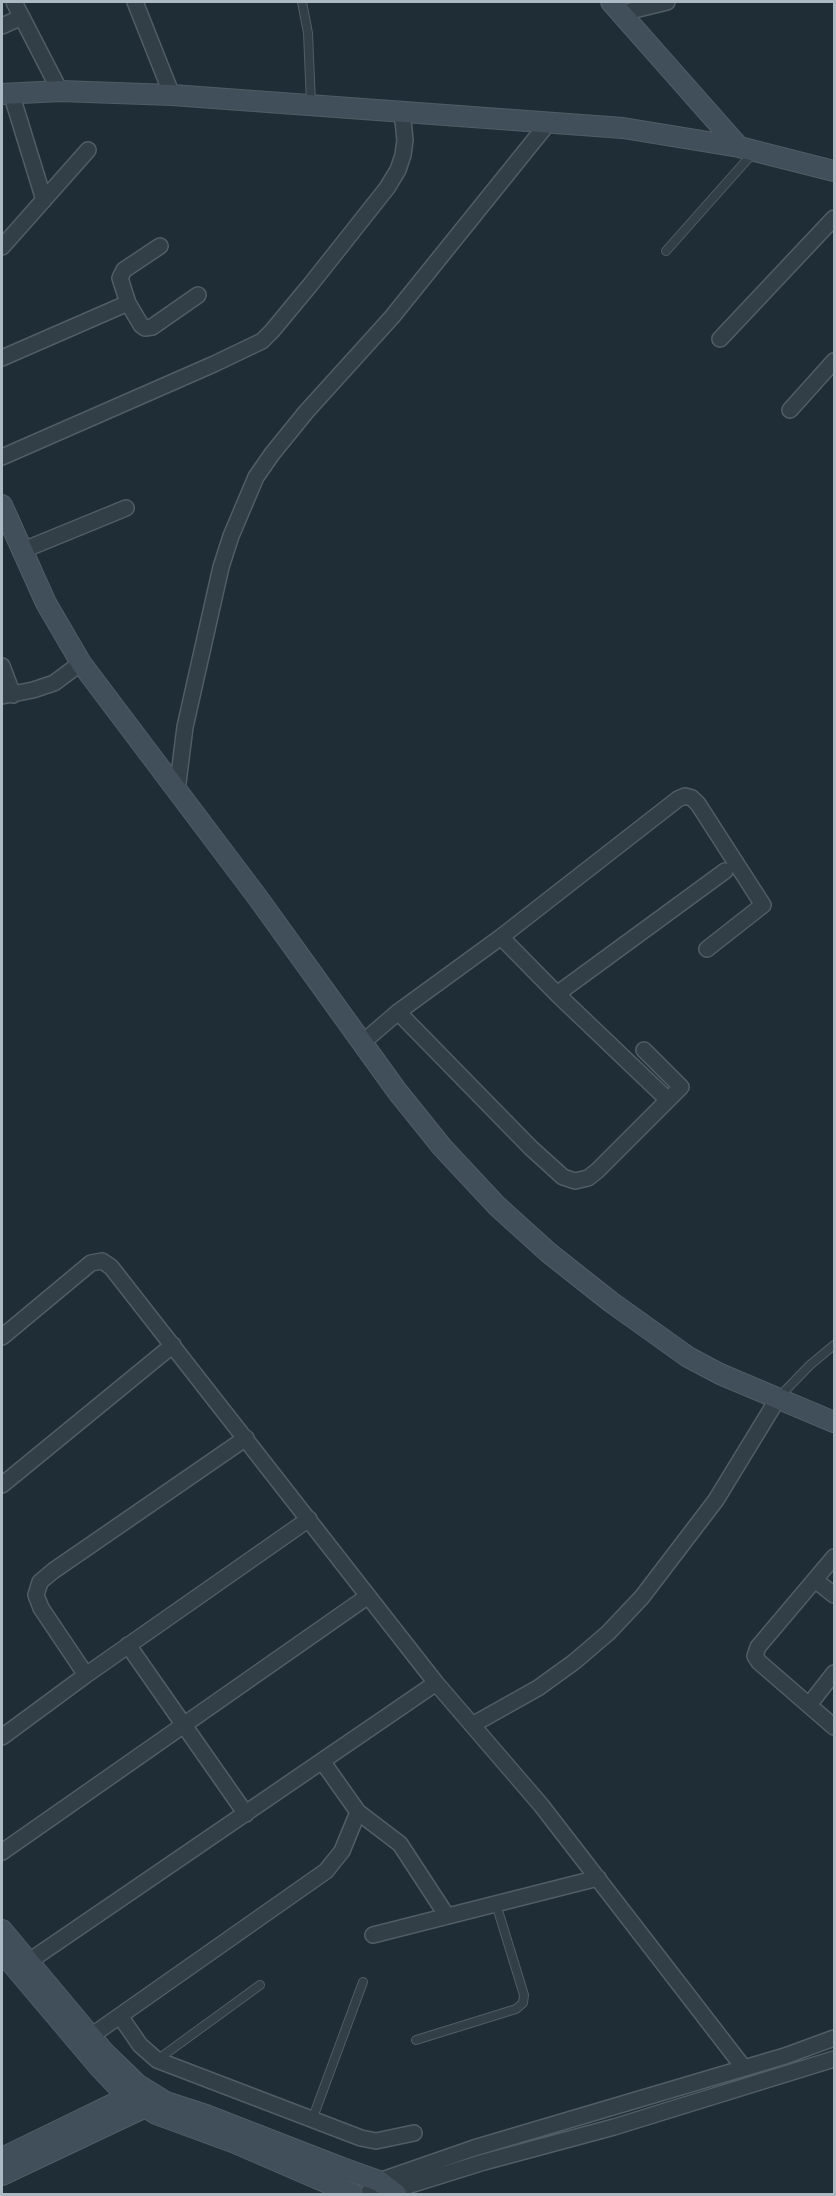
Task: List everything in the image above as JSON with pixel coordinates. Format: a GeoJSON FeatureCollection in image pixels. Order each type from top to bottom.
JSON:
{"type":"FeatureCollection","features":[{"type":"Feature","properties":{"kind":"street"},"geometry":{"type":"LineString","coordinates":[[14,2],[60,91]]}},
{"type":"Feature","properties":{"kind":"street"},"geometry":{"type":"LineString","coordinates":[[135,2],[172,95]]}},
{"type":"Feature","properties":{"kind":"street"},"geometry":{"type":"LineString","coordinates":[[617,7],[667,2]]}},
{"type":"Feature","properties":{"kind":"street"},"geometry":{"type":"LineString","coordinates":[[617,7],[747,149]]}},
{"type":"Feature","properties":{"kind":"street"},"geometry":{"type":"LineString","coordinates":[[2,26],[22,17]]}},
{"type":"Feature","properties":{"kind":"street"},"geometry":{"type":"LineString","coordinates":[[44,200],[6,94],[60,91],[172,95],[549,122],[663,133],[747,149],[834,171]]}},
{"type":"Feature","properties":{"kind":"street"},"geometry":{"type":"LineString","coordinates":[[2,457],[262,341],[311,284],[387,188],[398,170],[405,141],[402,111]]}},
{"type":"Feature","properties":{"kind":"street"},"geometry":{"type":"LineString","coordinates":[[177,791],[185,727],[222,567],[231,536],[256,477],[306,412],[392,317],[549,122]]}},
{"type":"Feature","properties":{"kind":"street"},"geometry":{"type":"LineString","coordinates":[[2,247],[88,150]]}},
{"type":"Feature","properties":{"kind":"street"},"geometry":{"type":"LineString","coordinates":[[720,339],[834,218]]}},
{"type":"Feature","properties":{"kind":"street"},"geometry":{"type":"LineString","coordinates":[[160,246],[122,273],[121,282],[128,303],[141,325],[145,328],[159,324],[198,296]]}},
{"type":"Feature","properties":{"kind":"street"},"geometry":{"type":"LineString","coordinates":[[2,358],[128,303]]}},
{"type":"Feature","properties":{"kind":"street"},"geometry":{"type":"LineString","coordinates":[[790,410],[834,362]]}},
{"type":"Feature","properties":{"kind":"street"},"geometry":{"type":"LineString","coordinates":[[2,505],[46,603],[84,666],[362,1043],[442,1147],[497,1206],[549,1253],[611,1302],[688,1357],[777,1400],[834,1422]]}},
{"type":"Feature","properties":{"kind":"street"},"geometry":{"type":"LineString","coordinates":[[21,551],[126,508]]}},
{"type":"Feature","properties":{"kind":"street"},"geometry":{"type":"LineString","coordinates":[[2,666],[7,696],[54,683],[84,666]]}},
{"type":"Feature","properties":{"kind":"street"},"geometry":{"type":"LineString","coordinates":[[362,1043],[398,1012],[501,937],[678,799],[685,796],[692,798],[698,804],[763,905],[707,950]]}},
{"type":"Feature","properties":{"kind":"street"},"geometry":{"type":"LineString","coordinates":[[557,994],[725,871]]}},
{"type":"Feature","properties":{"kind":"street"},"geometry":{"type":"LineString","coordinates":[[501,937],[667,1099]]}},
{"type":"Feature","properties":{"kind":"street"},"geometry":{"type":"LineString","coordinates":[[398,1012],[531,1148],[563,1177],[575,1181],[588,1178],[681,1087],[644,1050]]}},
{"type":"Feature","properties":{"kind":"street"},"geometry":{"type":"LineString","coordinates":[[2,1337],[91,1263],[102,1261],[111,1267],[436,1683],[541,1805],[744,2068]]}},
{"type":"Feature","properties":{"kind":"street"},"geometry":{"type":"LineString","coordinates":[[2,1485],[173,1345]]}},
{"type":"Feature","properties":{"kind":"street"},"geometry":{"type":"LineString","coordinates":[[472,1725],[538,1688],[574,1662],[608,1633],[642,1597],[716,1500],[777,1400]]}},
{"type":"Feature","properties":{"kind":"street"},"geometry":{"type":"LineString","coordinates":[[86,1675],[42,1608],[36,1595],[40,1582],[246,1438]]}},
{"type":"Feature","properties":{"kind":"street"},"geometry":{"type":"LineString","coordinates":[[2,1737],[86,1675],[309,1520]]}},
{"type":"Feature","properties":{"kind":"street"},"geometry":{"type":"LineString","coordinates":[[834,1557],[758,1647],[755,1656],[759,1662],[834,1726]]}},
{"type":"Feature","properties":{"kind":"street"},"geometry":{"type":"LineString","coordinates":[[815,1580],[834,1595]]}},
{"type":"Feature","properties":{"kind":"street"},"geometry":{"type":"LineString","coordinates":[[2,1852],[368,1596]]}},
{"type":"Feature","properties":{"kind":"street"},"geometry":{"type":"LineString","coordinates":[[128,1646],[246,1814]]}},
{"type":"Feature","properties":{"kind":"street"},"geometry":{"type":"LineString","coordinates":[[809,1705],[834,1673]]}},
{"type":"Feature","properties":{"kind":"street"},"geometry":{"type":"LineString","coordinates":[[28,1962],[436,1683]]}},
{"type":"Feature","properties":{"kind":"street"},"geometry":{"type":"LineString","coordinates":[[322,1761],[358,1812],[400,1844],[447,1916]]}},
{"type":"Feature","properties":{"kind":"street"},"geometry":{"type":"LineString","coordinates":[[91,2036],[326,1871],[342,1851],[358,1812]]}},
{"type":"Feature","properties":{"kind":"street"},"geometry":{"type":"LineString","coordinates":[[373,1935],[598,1878]]}},
{"type":"Feature","properties":{"kind":"street"},"geometry":{"type":"LineString","coordinates":[[2,1930],[146,2098],[206,2115],[340,2168],[384,2191],[614,2127],[834,2059]]}},
{"type":"Feature","properties":{"kind":"street"},"geometry":{"type":"LineString","coordinates":[[2,1952],[99,2067],[185,2126],[235,2142],[353,2194]]}},
{"type":"Feature","properties":{"kind":"street"},"geometry":{"type":"LineString","coordinates":[[120,2016],[140,2045],[157,2060],[361,2139],[376,2142],[414,2133]]}},
{"type":"Feature","properties":{"kind":"street"},"geometry":{"type":"LineString","coordinates":[[384,2191],[474,2148],[744,2068],[834,2038]]}},
{"type":"Feature","properties":{"kind":"street"},"geometry":{"type":"LineString","coordinates":[[2,2158],[146,2098]]}},
{"type":"Feature","properties":{"kind":"street"},"geometry":{"type":"LineString","coordinates":[[2,2175],[146,2098]]}},
{"type":"Feature","properties":{"kind":"lane"},"geometry":{"type":"LineString","coordinates":[[303,2],[308,33],[311,105]]}},
{"type":"Feature","properties":{"kind":"lane"},"geometry":{"type":"LineString","coordinates":[[666,251],[747,149]]}},
{"type":"Feature","properties":{"kind":"lane"},"geometry":{"type":"LineString","coordinates":[[777,1400],[810,1365],[834,1345]]}},
{"type":"Feature","properties":{"kind":"lane"},"geometry":{"type":"LineString","coordinates":[[416,2040],[516,2009],[523,2003],[524,1995],[496,1904]]}},
{"type":"Feature","properties":{"kind":"lane"},"geometry":{"type":"LineString","coordinates":[[312,2120],[363,1983]]}},
{"type":"Feature","properties":{"kind":"lane"},"geometry":{"type":"LineString","coordinates":[[157,2060],[260,1985]]}}]}
